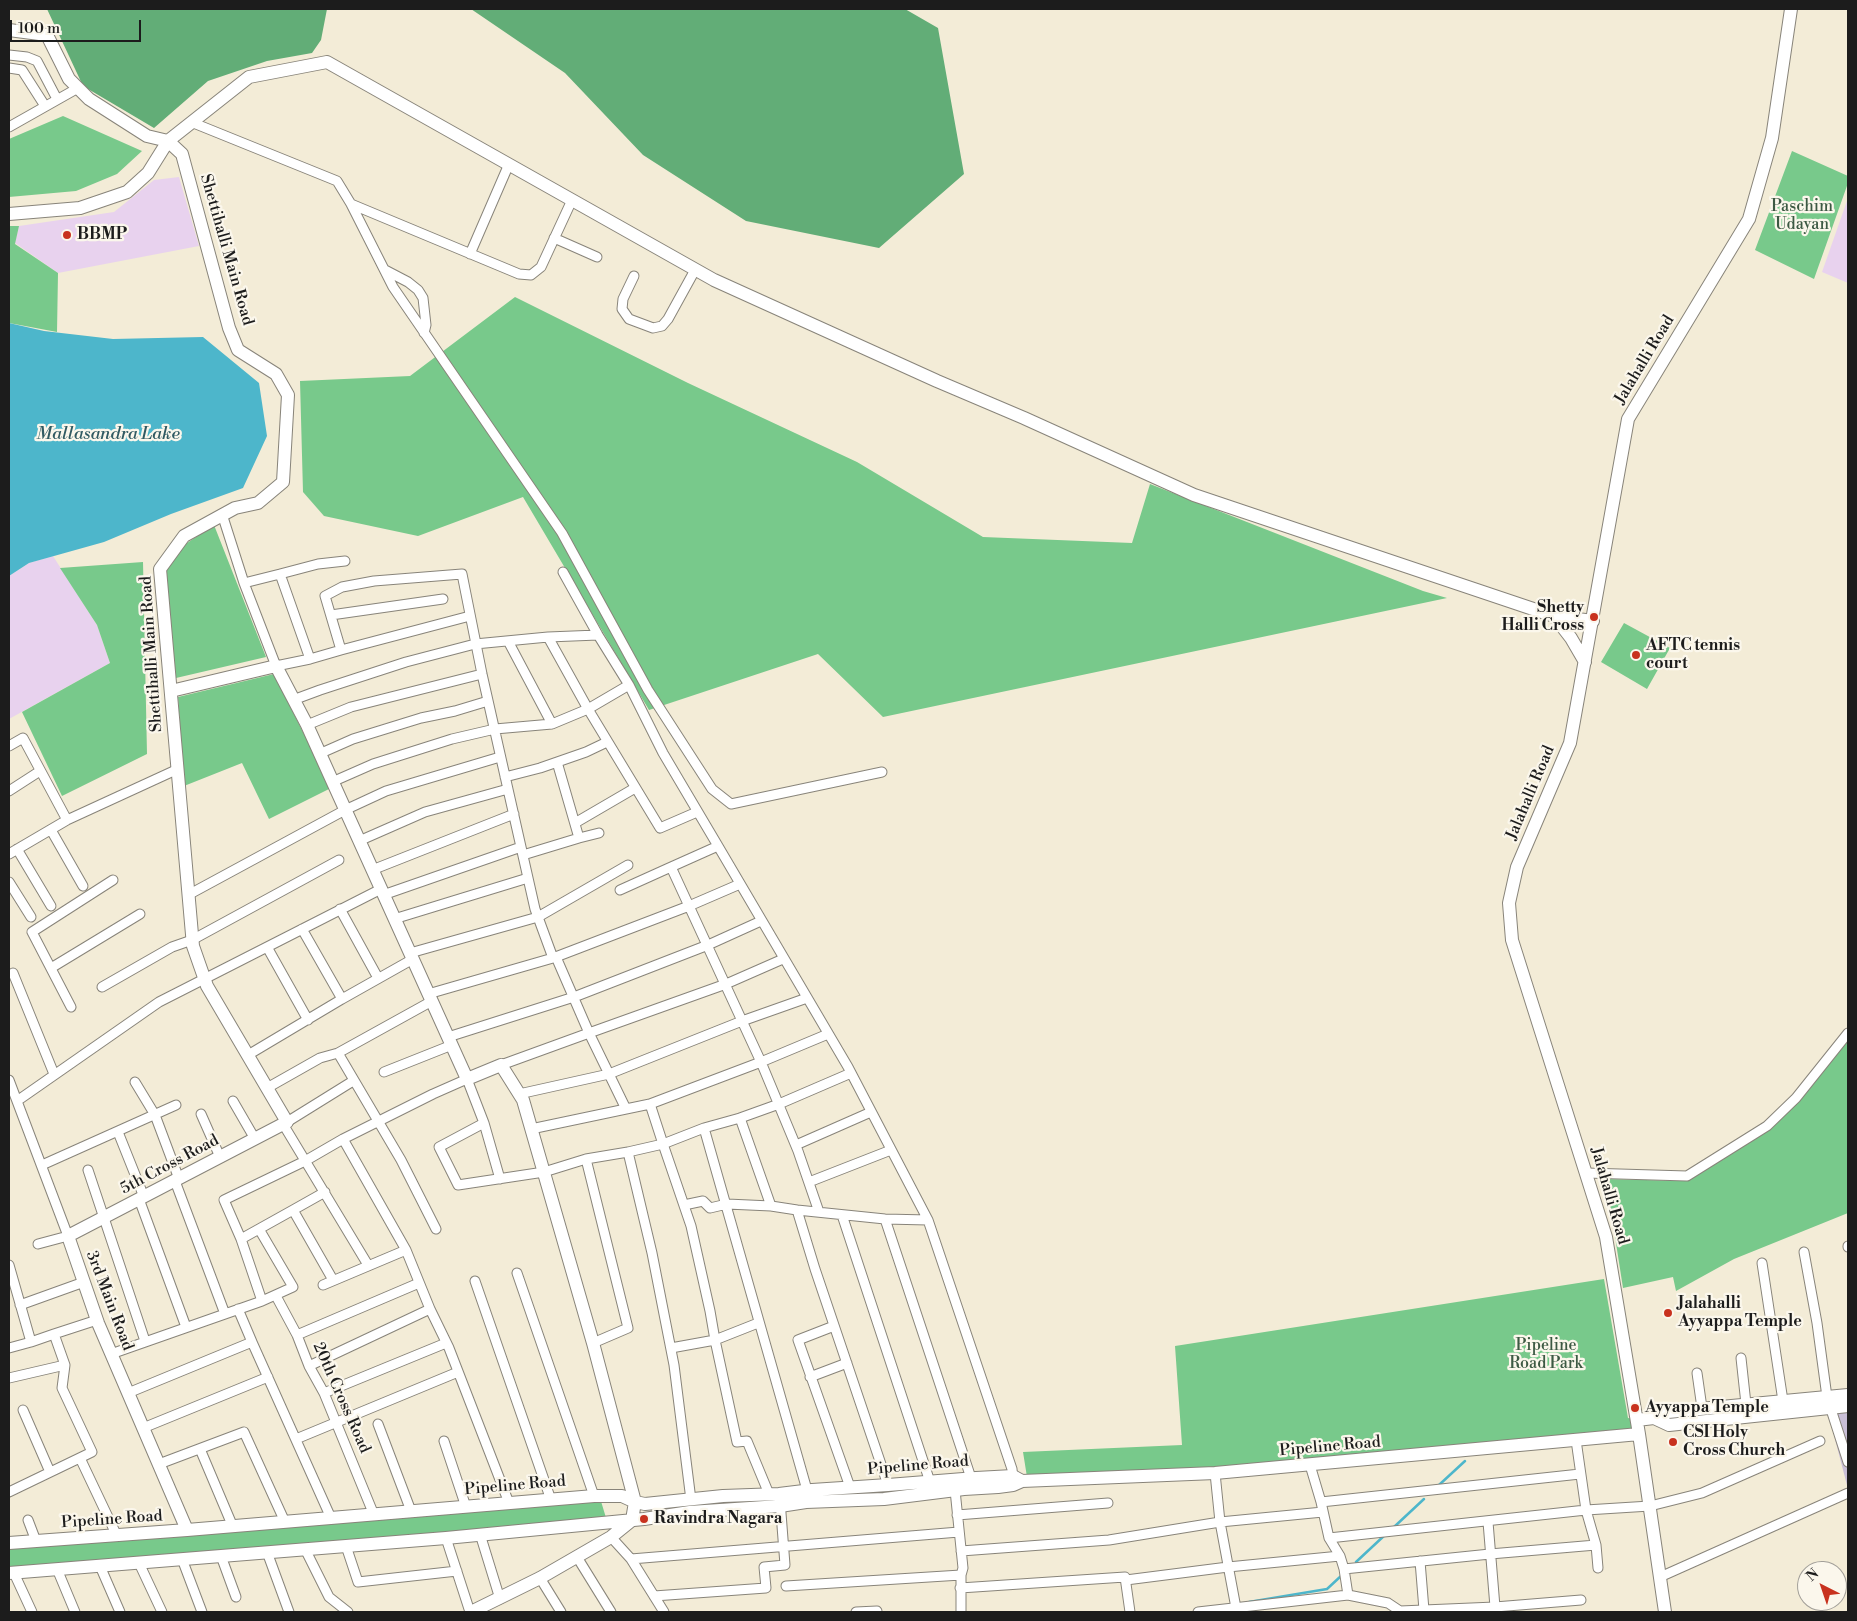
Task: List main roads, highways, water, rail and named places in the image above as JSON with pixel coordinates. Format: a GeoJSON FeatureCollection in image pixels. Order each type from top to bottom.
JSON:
{"type":"FeatureCollection","features":[{"type":"Feature","properties":{"kind":"water","name":"Mallasandra Lake"},"geometry":{"type":"Polygon","coordinates":[[[9,323],[44,331],[113,339],[203,337],[259,383],[267,436],[243,488],[171,514],[104,542],[29,563],[9,576],[9,323]]]}},
{"type":"Feature","properties":{"kind":"waterway"},"geometry":{"type":"LineString","coordinates":[[1439,1485],[1465,1461]]}},
{"type":"Feature","properties":{"kind":"waterway"},"geometry":{"type":"LineString","coordinates":[[1394,1527],[1424,1499]]}},
{"type":"Feature","properties":{"kind":"waterway"},"geometry":{"type":"LineString","coordinates":[[1356,1562],[1386,1534]]}},
{"type":"Feature","properties":{"kind":"waterway"},"geometry":{"type":"LineString","coordinates":[[1249,1602],[1327,1589],[1341,1576]]}},
{"type":"Feature","properties":{"kind":"place","name":"BBMP"},"geometry":{"type":"Point","coordinates":[67,235]}},
{"type":"Feature","properties":{"kind":"place","name":"Shetty Halli Cross"},"geometry":{"type":"Point","coordinates":[1594,617]}},
{"type":"Feature","properties":{"kind":"place","name":"AFTC tennis court"},"geometry":{"type":"Point","coordinates":[1636,655]}},
{"type":"Feature","properties":{"kind":"place","name":"Jalahalli Ayyappa Temple"},"geometry":{"type":"Point","coordinates":[1668,1313]}},
{"type":"Feature","properties":{"kind":"place","name":"Ayyappa Temple"},"geometry":{"type":"Point","coordinates":[1635,1408]}},
{"type":"Feature","properties":{"kind":"place","name":"CSI Holy Cross Church"},"geometry":{"type":"Point","coordinates":[1673,1442]}},
{"type":"Feature","properties":{"kind":"place","name":"Ravindra Nagara"},"geometry":{"type":"Point","coordinates":[644,1519]}},
{"type":"Feature","properties":{"kind":"park label","name":"Paschim Udayan"},"geometry":{"type":"Point","coordinates":[1802,216]}},
{"type":"Feature","properties":{"kind":"park label","name":"Pipeline Road Park"},"geometry":{"type":"Point","coordinates":[1546,1355]}}]}
